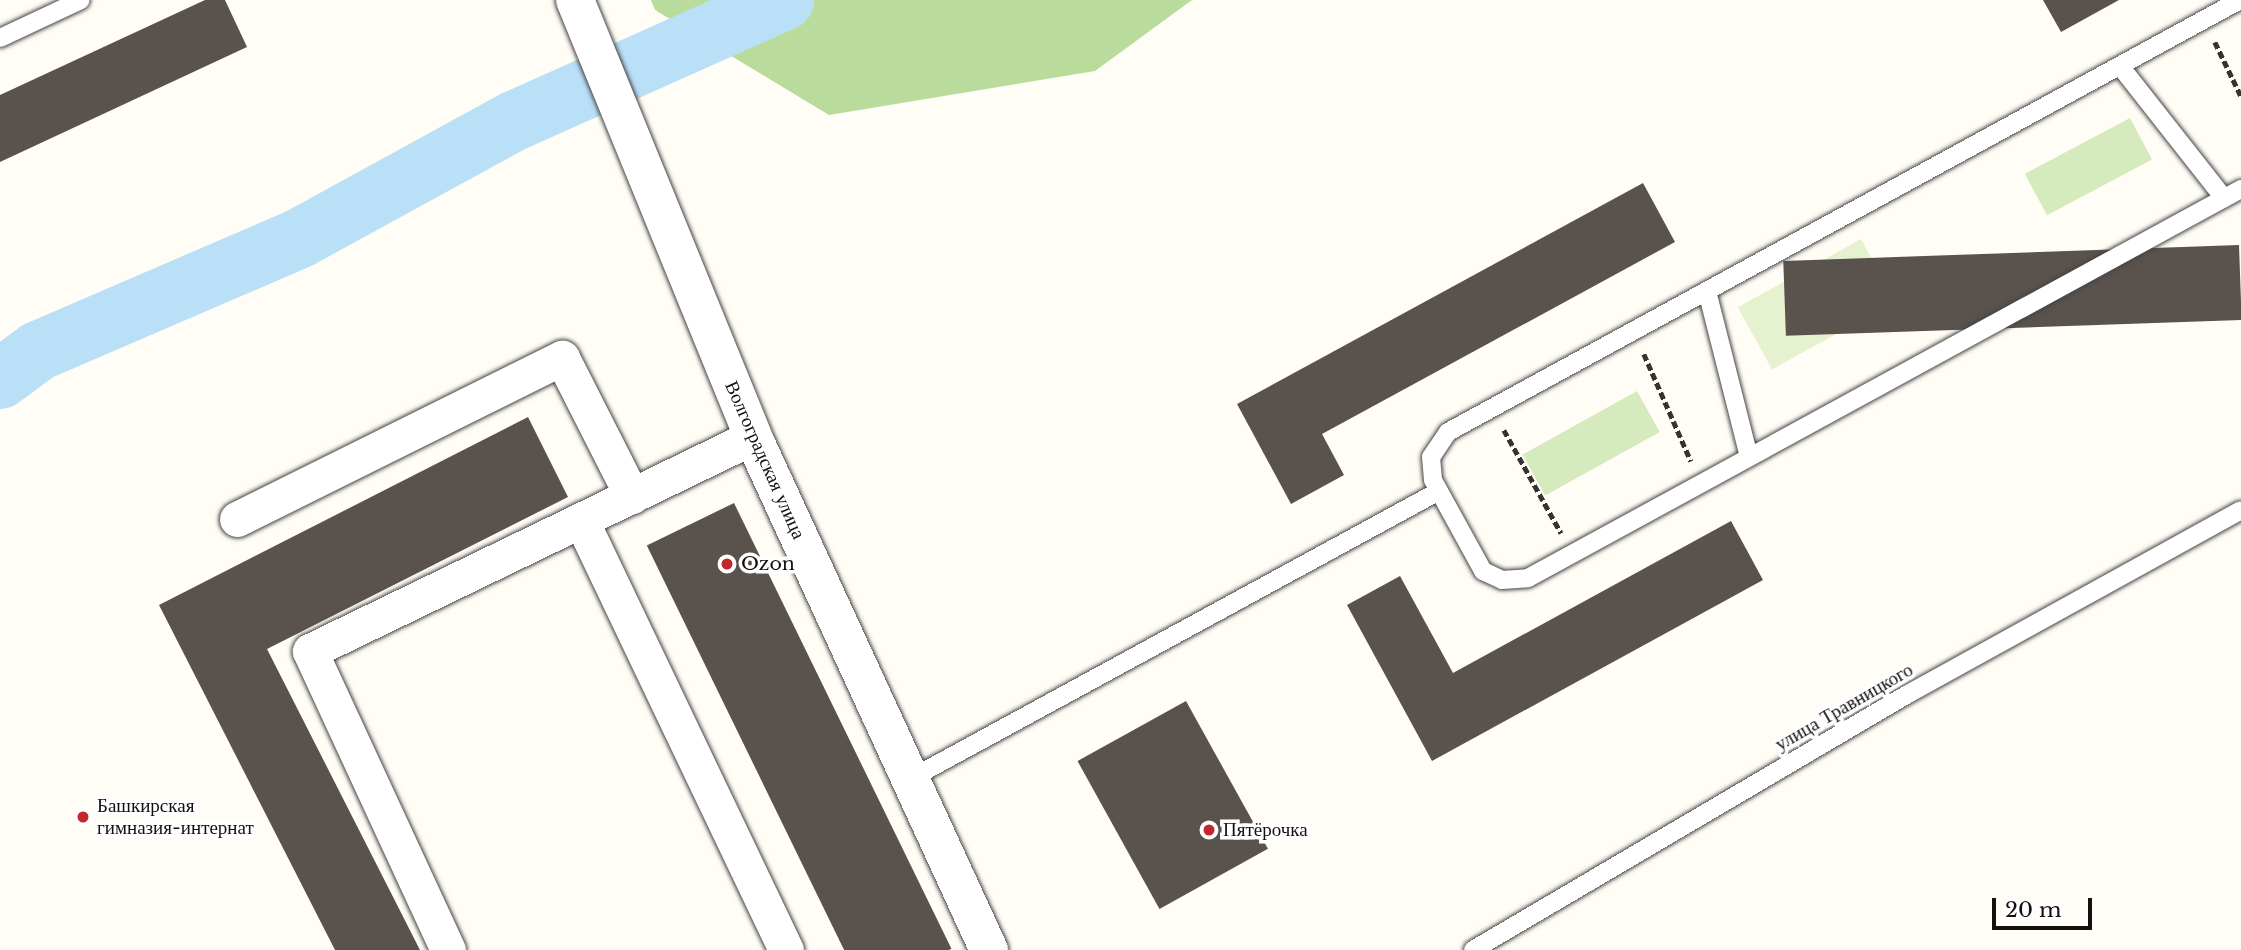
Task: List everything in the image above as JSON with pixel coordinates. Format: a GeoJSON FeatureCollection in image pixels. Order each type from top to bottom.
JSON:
{"type":"FeatureCollection","features":[{"type":"Feature","properties":{"kind":"street","name":"Волгоградская улица"},"geometry":{"type":"LineString","coordinates":[[575,0],[753,437],[989,950]]}},
{"type":"Feature","properties":{"kind":"street"},"geometry":{"type":"LineString","coordinates":[[237,519],[562,358],[632,496]]}},
{"type":"Feature","properties":{"kind":"street"},"geometry":{"type":"LineString","coordinates":[[448,950],[310,651],[753,437]]}},
{"type":"Feature","properties":{"kind":"street"},"geometry":{"type":"LineString","coordinates":[[582,520],[786,950]]}},
{"type":"Feature","properties":{"kind":"lane"},"geometry":{"type":"LineString","coordinates":[[0,38],[81,0]]}},
{"type":"Feature","properties":{"kind":"lane"},"geometry":{"type":"LineString","coordinates":[[2240,0],[1448,432],[1435,446],[1430,467],[1438,491],[1483,571],[1491,576],[1515,581],[1528,578],[2241,189]]}},
{"type":"Feature","properties":{"kind":"lane"},"geometry":{"type":"LineString","coordinates":[[2120,66],[2224,198]]}},
{"type":"Feature","properties":{"kind":"lane"},"geometry":{"type":"LineString","coordinates":[[1707,291],[1749,457]]}},
{"type":"Feature","properties":{"kind":"lane"},"geometry":{"type":"LineString","coordinates":[[910,779],[1438,491]]}},
{"type":"Feature","properties":{"kind":"lane","name":"улица Травницкого"},"geometry":{"type":"LineString","coordinates":[[1473,950],[1908,694],[2241,510]]}},
{"type":"Feature","properties":{"kind":"path"},"geometry":{"type":"LineString","coordinates":[[2204,20],[2241,96]]}},
{"type":"Feature","properties":{"kind":"path"},"geometry":{"type":"LineString","coordinates":[[1633,331],[1701,483]]}},
{"type":"Feature","properties":{"kind":"path"},"geometry":{"type":"LineString","coordinates":[[1492,408],[1572,553]]}},
{"type":"Feature","properties":{"kind":"green space"},"geometry":{"type":"Polygon","coordinates":[[[651,0],[1192,0],[1095,71],[829,115],[655,10],[651,0]]]}},
{"type":"Feature","properties":{"kind":"green space"},"geometry":{"type":"Polygon","coordinates":[[[2130,118],[2152,159],[2047,215],[2025,174],[2130,118]]]}},
{"type":"Feature","properties":{"kind":"green space"},"geometry":{"type":"Polygon","coordinates":[[[1861,239],[1895,301],[1772,369],[1738,307],[1861,239]]]}},
{"type":"Feature","properties":{"kind":"green space"},"geometry":{"type":"Polygon","coordinates":[[[1637,391],[1660,432],[1545,496],[1522,455],[1637,391]]]}},
{"type":"Feature","properties":{"kind":"building"},"geometry":{"type":"Polygon","coordinates":[[[205,0],[225,0],[247,47],[0,162],[0,95],[205,0]]]}},
{"type":"Feature","properties":{"kind":"building"},"geometry":{"type":"Polygon","coordinates":[[[2043,0],[2119,0],[2061,32],[2043,0]]]}},
{"type":"Feature","properties":{"kind":"building"},"geometry":{"type":"Polygon","coordinates":[[[1643,183],[1675,242],[1322,434],[1344,475],[1291,504],[1237,404],[1643,183]]]}},
{"type":"Feature","properties":{"kind":"building"},"geometry":{"type":"Polygon","coordinates":[[[2239,245],[2241,320],[1786,336],[1783,261],[2239,245]]]}},
{"type":"Feature","properties":{"kind":"building"},"geometry":{"type":"Polygon","coordinates":[[[528,417],[568,497],[267,649],[420,950],[335,950],[159,605],[528,417]]]}},
{"type":"Feature","properties":{"kind":"building"},"geometry":{"type":"Polygon","coordinates":[[[734,503],[951,949],[844,950],[647,546],[734,503]]]}},
{"type":"Feature","properties":{"kind":"building"},"geometry":{"type":"Polygon","coordinates":[[[1731,521],[1763,580],[1432,761],[1347,605],[1400,576],[1453,673],[1731,521]]]}},
{"type":"Feature","properties":{"kind":"building"},"geometry":{"type":"Polygon","coordinates":[[[1186,701],[1268,849],[1159,909],[1078,761],[1186,701]]]}},
{"type":"Feature","properties":{"kind":"waterway"},"geometry":{"type":"LineString","coordinates":[[0,379],[38,351],[300,238],[514,121],[784,0]]}},
{"type":"Feature","properties":{"kind":"place","name":"Ozon"},"geometry":{"type":"Point","coordinates":[727,564]}},
{"type":"Feature","properties":{"kind":"place","name":"Башкирская гимназия-интернат"},"geometry":{"type":"Point","coordinates":[83,817]}},
{"type":"Feature","properties":{"kind":"place","name":"Пятёрочка"},"geometry":{"type":"Point","coordinates":[1209,830]}}]}
